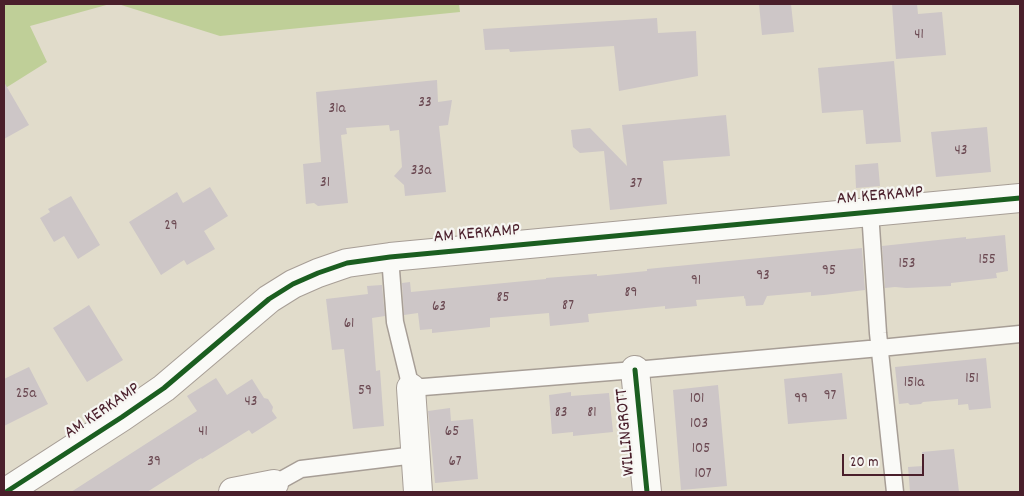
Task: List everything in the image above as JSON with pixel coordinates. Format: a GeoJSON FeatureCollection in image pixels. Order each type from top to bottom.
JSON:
{"type":"FeatureCollection","features":[{"type":"Feature","properties":{"kind":"street","name":"AM KERKAMP"},"geometry":{"type":"LineString","coordinates":[[6,492],[164,388],[269,299],[293,284],[318,272],[347,263],[390,257],[1020,198]]}},
{"type":"Feature","properties":{"kind":"street","name":"WILLINGROTT"},"geometry":{"type":"LineString","coordinates":[[635,370],[647,492]]}},
{"type":"Feature","properties":{"kind":"street"},"geometry":{"type":"LineString","coordinates":[[410,388],[418,492]]}},
{"type":"Feature","properties":{"kind":"street"},"geometry":{"type":"LineString","coordinates":[[233,492],[275,488]]}},
{"type":"Feature","properties":{"kind":"lane"},"geometry":{"type":"LineString","coordinates":[[870,211],[880,348],[895,492]]}},
{"type":"Feature","properties":{"kind":"lane"},"geometry":{"type":"LineString","coordinates":[[390,257],[395,322],[410,388]]}},
{"type":"Feature","properties":{"kind":"lane","name":"WILLINGROTT"},"geometry":{"type":"LineString","coordinates":[[410,388],[635,370],[1020,334]]}},
{"type":"Feature","properties":{"kind":"lane"},"geometry":{"type":"LineString","coordinates":[[275,488],[301,469],[415,455]]}},
{"type":"Feature","properties":{"kind":"green space"},"geometry":{"type":"Polygon","coordinates":[[[4,4],[110,4],[30,26],[47,62],[4,89],[4,4]]]}},
{"type":"Feature","properties":{"kind":"green space"},"geometry":{"type":"Polygon","coordinates":[[[118,4],[459,4],[460,12],[220,36],[118,4]]]}},
{"type":"Feature","properties":{"kind":"building"},"geometry":{"type":"Polygon","coordinates":[[[759,4],[791,4],[794,32],[762,35],[759,4]]]}},
{"type":"Feature","properties":{"kind":"building"},"geometry":{"type":"Polygon","coordinates":[[[892,4],[917,4],[918,14],[942,12],[946,55],[896,59],[892,4]]]}},
{"type":"Feature","properties":{"kind":"building"},"geometry":{"type":"Polygon","coordinates":[[[657,18],[658,33],[696,31],[698,76],[619,91],[614,46],[510,52],[509,49],[485,50],[483,29],[657,18]]]}},
{"type":"Feature","properties":{"kind":"building"},"geometry":{"type":"Polygon","coordinates":[[[894,61],[901,142],[866,144],[863,110],[822,113],[818,68],[894,61]]]}},
{"type":"Feature","properties":{"kind":"building"},"geometry":{"type":"Polygon","coordinates":[[[437,80],[438,102],[452,100],[448,125],[439,126],[446,192],[405,196],[404,185],[394,176],[402,167],[399,130],[390,131],[389,125],[346,128],[347,134],[341,135],[348,203],[318,206],[314,203],[306,204],[303,164],[321,162],[316,92],[437,80]]]}},
{"type":"Feature","properties":{"kind":"building"},"geometry":{"type":"Polygon","coordinates":[[[4,82],[29,125],[4,139],[4,82]]]}},
{"type":"Feature","properties":{"kind":"building"},"geometry":{"type":"Polygon","coordinates":[[[726,115],[730,156],[663,161],[667,204],[610,210],[604,151],[580,153],[573,147],[571,130],[590,128],[627,166],[622,125],[726,115]]]}},
{"type":"Feature","properties":{"kind":"building"},"geometry":{"type":"Polygon","coordinates":[[[987,127],[991,172],[936,177],[931,132],[987,127]]]}},
{"type":"Feature","properties":{"kind":"building"},"geometry":{"type":"Polygon","coordinates":[[[878,163],[880,186],[856,188],[855,165],[878,163]]]}},
{"type":"Feature","properties":{"kind":"building"},"geometry":{"type":"Polygon","coordinates":[[[210,187],[228,216],[204,231],[215,249],[187,265],[184,260],[161,275],[129,222],[177,192],[183,203],[210,187]]]}},
{"type":"Feature","properties":{"kind":"building"},"geometry":{"type":"Polygon","coordinates":[[[71,196],[100,245],[78,259],[64,236],[54,242],[40,218],[50,212],[48,209],[71,196]]]}},
{"type":"Feature","properties":{"kind":"building"},"geometry":{"type":"Polygon","coordinates":[[[1005,235],[1008,271],[996,273],[997,278],[951,283],[951,286],[885,288],[882,246],[1005,235]]]}},
{"type":"Feature","properties":{"kind":"building"},"geometry":{"type":"Polygon","coordinates":[[[862,248],[865,290],[811,296],[811,292],[767,296],[763,305],[746,306],[744,296],[696,300],[697,306],[665,309],[665,306],[588,314],[589,322],[550,326],[549,313],[490,318],[490,327],[432,333],[432,329],[420,330],[418,313],[404,315],[402,283],[410,282],[411,292],[546,278],[597,274],[597,276],[647,271],[647,269],[862,248]]]}},
{"type":"Feature","properties":{"kind":"building"},"geometry":{"type":"Polygon","coordinates":[[[382,285],[385,316],[372,318],[376,371],[380,370],[384,426],[353,429],[344,349],[332,350],[326,299],[368,294],[367,286],[382,285]]]}},
{"type":"Feature","properties":{"kind":"building"},"geometry":{"type":"Polygon","coordinates":[[[89,305],[123,360],[87,382],[53,328],[89,305]]]}},
{"type":"Feature","properties":{"kind":"building"},"geometry":{"type":"Polygon","coordinates":[[[986,358],[991,408],[969,410],[968,404],[958,405],[958,399],[910,405],[908,403],[899,404],[895,367],[986,358]]]}},
{"type":"Feature","properties":{"kind":"building"},"geometry":{"type":"Polygon","coordinates":[[[29,367],[48,404],[4,426],[4,379],[29,367]]]}},
{"type":"Feature","properties":{"kind":"building"},"geometry":{"type":"Polygon","coordinates":[[[842,373],[847,419],[788,424],[784,379],[842,373]]]}},
{"type":"Feature","properties":{"kind":"building"},"geometry":{"type":"Polygon","coordinates":[[[216,378],[227,395],[252,379],[264,398],[268,399],[273,407],[272,411],[277,418],[252,434],[249,430],[147,492],[71,492],[197,411],[187,396],[216,378]]]}},
{"type":"Feature","properties":{"kind":"building"},"geometry":{"type":"Polygon","coordinates":[[[718,385],[727,486],[681,490],[673,390],[718,385]]]}},
{"type":"Feature","properties":{"kind":"building"},"geometry":{"type":"Polygon","coordinates":[[[571,392],[571,396],[609,393],[613,432],[573,436],[573,432],[552,434],[549,395],[571,392]]]}},
{"type":"Feature","properties":{"kind":"building"},"geometry":{"type":"Polygon","coordinates":[[[450,408],[451,421],[473,419],[478,479],[435,483],[428,411],[450,408]]]}},
{"type":"Feature","properties":{"kind":"building"},"geometry":{"type":"Polygon","coordinates":[[[954,449],[959,492],[910,492],[908,467],[923,466],[922,452],[954,449]]]}},
{"type":"Feature","properties":{"kind":"cycle path"},"geometry":{"type":"LineString","coordinates":[[6,492],[164,388],[269,299],[293,284],[347,263],[390,257],[1020,198]]}},
{"type":"Feature","properties":{"kind":"cycle path"},"geometry":{"type":"LineString","coordinates":[[635,370],[647,492]]}}]}
